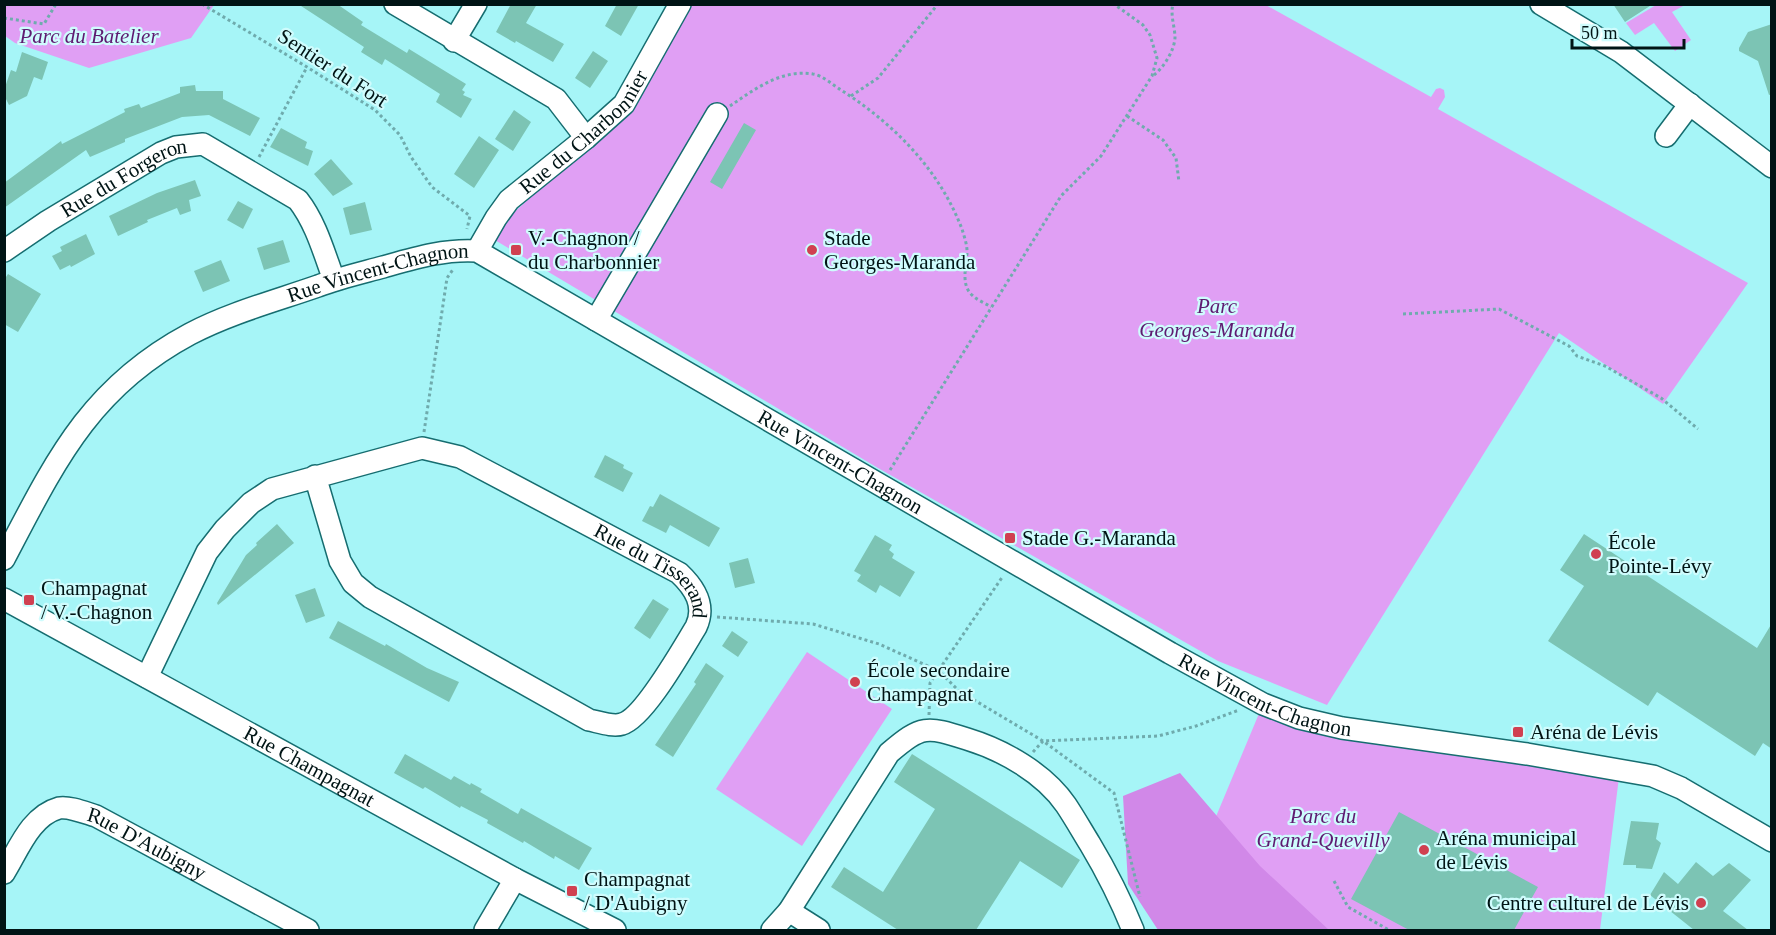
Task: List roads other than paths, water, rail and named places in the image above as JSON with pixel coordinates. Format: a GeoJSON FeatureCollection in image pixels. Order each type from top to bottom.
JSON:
{"type":"FeatureCollection","features":[{"type":"Feature","properties":{"kind":"street"},"geometry":{"type":"LineString","coordinates":[[395,4],[454,41],[556,99],[586,138]]}},
{"type":"Feature","properties":{"kind":"street"},"geometry":{"type":"LineString","coordinates":[[454,41],[476,4]]}},
{"type":"Feature","properties":{"kind":"street","name":"Rue du Charbonnier"},"geometry":{"type":"LineString","coordinates":[[477,251],[509,200],[624,104],[680,4]]}},
{"type":"Feature","properties":{"kind":"street"},"geometry":{"type":"LineString","coordinates":[[1541,4],[1621,52],[1772,167]]}},
{"type":"Feature","properties":{"kind":"street"},"geometry":{"type":"LineString","coordinates":[[1666,136],[1690,104]]}},
{"type":"Feature","properties":{"kind":"street"},"geometry":{"type":"LineString","coordinates":[[596,320],[717,114]]}},
{"type":"Feature","properties":{"kind":"street","name":"Rue du Forgeron"},"geometry":{"type":"LineString","coordinates":[[4,251],[48,221],[161,153],[176,147],[203,144],[298,200],[308,212],[334,280]]}},
{"type":"Feature","properties":{"kind":"street","name":"Rue Vincent-Chagnon"},"geometry":{"type":"LineString","coordinates":[[4,558],[62,452],[84,420],[128,374],[157,353],[191,333],[230,316],[334,280],[445,251],[477,251],[1219,682],[1263,704],[1299,718],[1342,728],[1527,754],[1646,774],[1681,788],[1772,841]]}},
{"type":"Feature","properties":{"kind":"street","name":"Rue du Tisserand"},"geometry":{"type":"LineString","coordinates":[[147,677],[207,552],[225,529],[251,503],[272,489],[315,476],[422,448],[460,457],[679,573],[693,586],[701,616],[651,696],[634,718],[621,725],[589,720],[370,597],[353,583],[340,561],[315,476]]}},
{"type":"Feature","properties":{"kind":"street","name":"Rue Champagnat"},"geometry":{"type":"LineString","coordinates":[[4,599],[515,879],[615,930]]}},
{"type":"Feature","properties":{"kind":"street"},"geometry":{"type":"LineString","coordinates":[[772,930],[789,911],[888,753],[906,738],[929,728],[980,743],[1038,776],[1065,803],[1119,893],[1133,930]]}},
{"type":"Feature","properties":{"kind":"street","name":"Rue D'Aubigny"},"geometry":{"type":"LineString","coordinates":[[4,873],[33,824],[60,808],[76,810],[96,816],[308,930]]}},
{"type":"Feature","properties":{"kind":"street"},"geometry":{"type":"LineString","coordinates":[[485,930],[515,879]]}},
{"type":"Feature","properties":{"kind":"street"},"geometry":{"type":"LineString","coordinates":[[789,911],[819,930]]}},
{"type":"Feature","properties":{"kind":"place","name":"V.-Chagnon / du Charbonnier"},"geometry":{"type":"Point","coordinates":[516,250]}},
{"type":"Feature","properties":{"kind":"place","name":"Stade Georges-Maranda"},"geometry":{"type":"Point","coordinates":[812,250]}},
{"type":"Feature","properties":{"kind":"place","name":"Stade G.-Maranda"},"geometry":{"type":"Point","coordinates":[1010,538]}},
{"type":"Feature","properties":{"kind":"place","name":"École Pointe-Lévy"},"geometry":{"type":"Point","coordinates":[1596,554]}},
{"type":"Feature","properties":{"kind":"place","name":"Champagnat / V.-Chagnon"},"geometry":{"type":"Point","coordinates":[29,600]}},
{"type":"Feature","properties":{"kind":"place","name":"École secondaire Champagnat"},"geometry":{"type":"Point","coordinates":[855,682]}},
{"type":"Feature","properties":{"kind":"place","name":"Aréna de Lévis"},"geometry":{"type":"Point","coordinates":[1518,732]}},
{"type":"Feature","properties":{"kind":"place","name":"Aréna municipal de Lévis"},"geometry":{"type":"Point","coordinates":[1424,850]}},
{"type":"Feature","properties":{"kind":"place","name":"Champagnat / D'Aubigny"},"geometry":{"type":"Point","coordinates":[572,891]}},
{"type":"Feature","properties":{"kind":"place","name":"Centre culturel de Lévis"},"geometry":{"type":"Point","coordinates":[1701,903]}},
{"type":"Feature","properties":{"kind":"park label","name":"Parc du Batelier"},"geometry":{"type":"Point","coordinates":[89,36]}},
{"type":"Feature","properties":{"kind":"park label","name":"Parc Georges-Maranda"},"geometry":{"type":"Point","coordinates":[1217,318]}},
{"type":"Feature","properties":{"kind":"park label","name":"Parc du Grand-Quevilly"},"geometry":{"type":"Point","coordinates":[1323,828]}}]}
